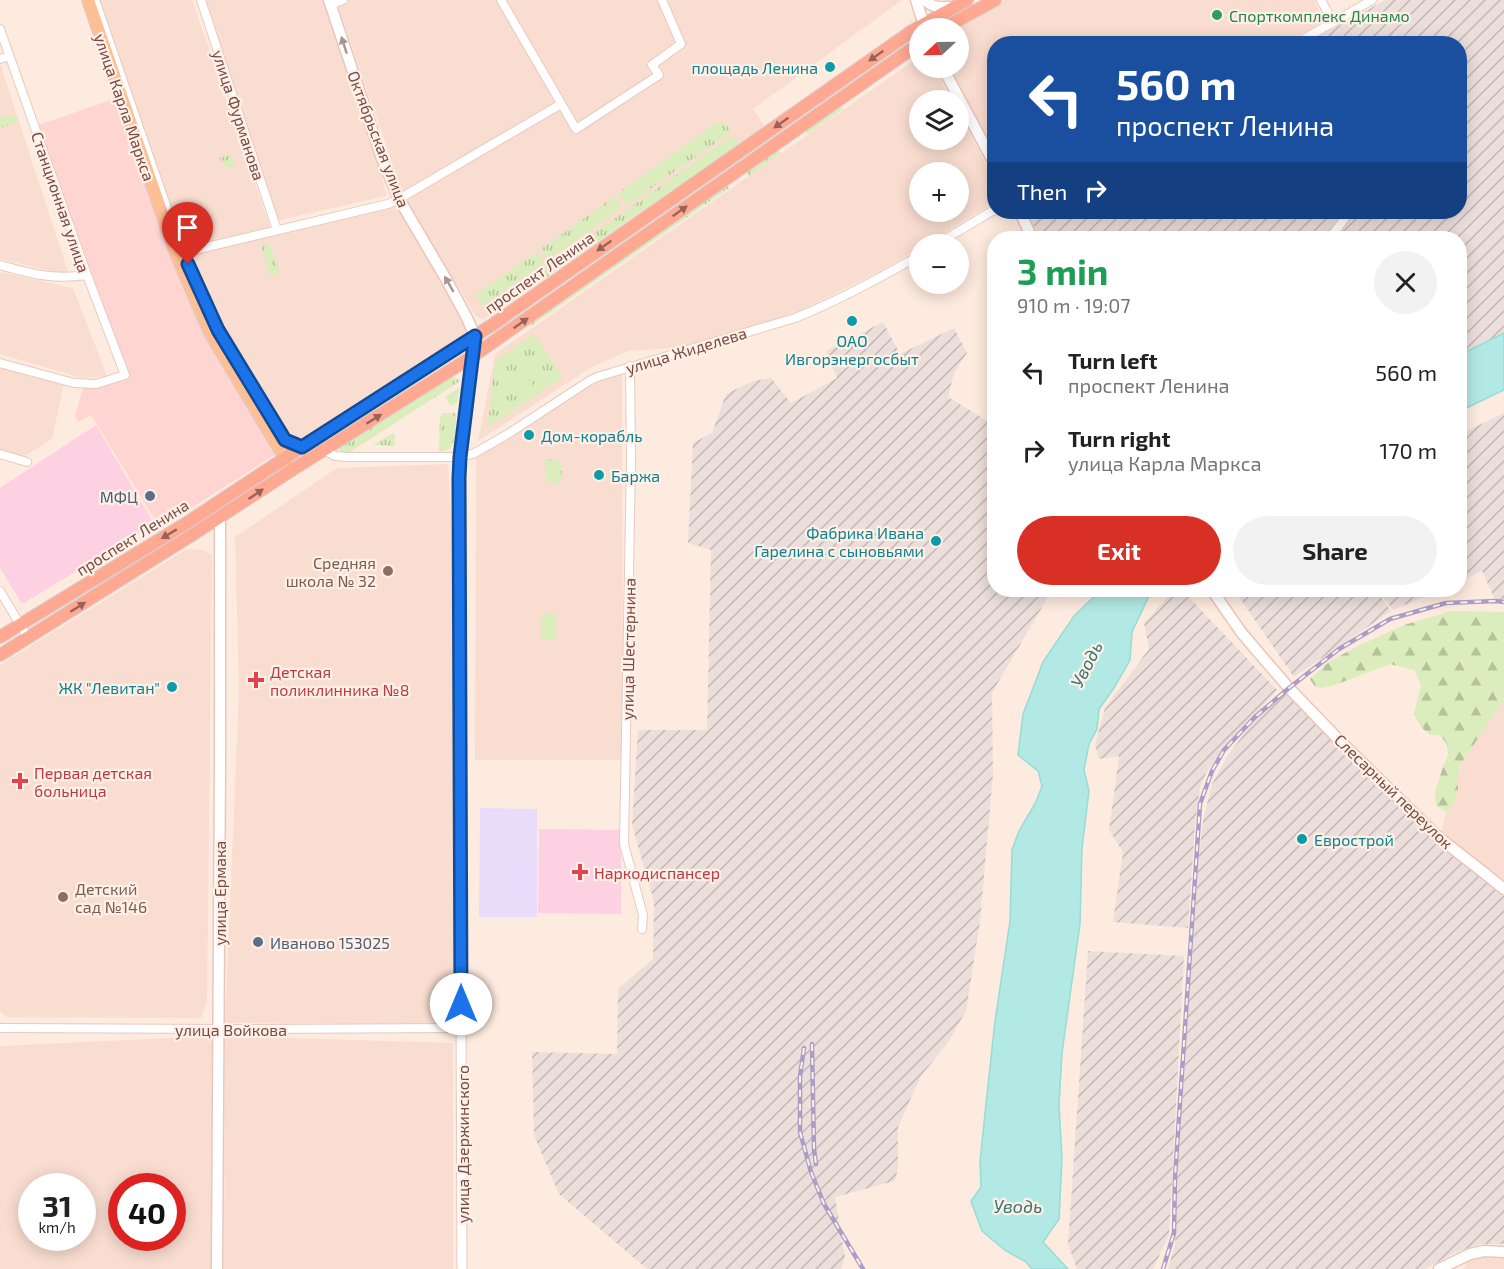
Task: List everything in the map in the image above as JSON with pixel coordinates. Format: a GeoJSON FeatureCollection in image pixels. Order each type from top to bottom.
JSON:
{"type":"FeatureCollection","features":[{"type":"Feature","properties":{"kind":"highway","name":"проспект Ленина"},"geometry":{"type":"LineString","coordinates":[[937,18],[967,0]]}},
{"type":"Feature","properties":{"kind":"highway"},"geometry":{"type":"LineString","coordinates":[[962,18],[995,0]]}},
{"type":"Feature","properties":{"kind":"highway","name":"проспект Ленина"},"geometry":{"type":"LineString","coordinates":[[0,638],[185,524],[475,336],[909,36]]}},
{"type":"Feature","properties":{"kind":"highway","name":"проспект Ленина"},"geometry":{"type":"LineString","coordinates":[[0,656],[472,356],[909,51]]}},
{"type":"Feature","properties":{"kind":"highway"},"geometry":{"type":"LineString","coordinates":[[218,503],[220,518]]}},
{"type":"Feature","properties":{"kind":"main road","name":"улица Карла Маркса"},"geometry":{"type":"LineString","coordinates":[[88,0],[210,333],[292,470]]}},
{"type":"Feature","properties":{"kind":"main road"},"geometry":{"type":"LineString","coordinates":[[916,0],[922,18]]}},
{"type":"Feature","properties":{"kind":"main road"},"geometry":{"type":"LineString","coordinates":[[923,0],[924,18]]}},
{"type":"Feature","properties":{"kind":"main road"},"geometry":{"type":"LineString","coordinates":[[923,0],[939,8],[955,7]]}},
{"type":"Feature","properties":{"kind":"main road","name":"Октябрьская улица"},"geometry":{"type":"LineString","coordinates":[[330,2],[381,156],[399,199],[446,279],[475,336]]}},
{"type":"Feature","properties":{"kind":"main road"},"geometry":{"type":"LineString","coordinates":[[948,78],[987,150]]}},
{"type":"Feature","properties":{"kind":"main road","name":"улица Ермака"},"geometry":{"type":"LineString","coordinates":[[218,1269],[220,518]]}},
{"type":"Feature","properties":{"kind":"main road","name":"Слесарный переулок"},"geometry":{"type":"LineString","coordinates":[[1217,597],[1241,632],[1289,688],[1339,740],[1438,837],[1504,889]]}},
{"type":"Feature","properties":{"kind":"main road"},"geometry":{"type":"LineString","coordinates":[[1439,1269],[1452,1266],[1470,1254],[1484,1251],[1504,1252]]}},
{"type":"Feature","properties":{"kind":"street","name":"улица Карла Маркса"},"geometry":{"type":"LineString","coordinates":[[95,0],[179,253],[226,345],[285,440],[302,447]]}},
{"type":"Feature","properties":{"kind":"street","name":"улица Фурманова"},"geometry":{"type":"LineString","coordinates":[[201,0],[277,230]]}},
{"type":"Feature","properties":{"kind":"street"},"geometry":{"type":"LineString","coordinates":[[330,2],[343,0]]}},
{"type":"Feature","properties":{"kind":"street"},"geometry":{"type":"LineString","coordinates":[[501,0],[576,129],[658,75],[652,65],[681,44],[662,0]]}},
{"type":"Feature","properties":{"kind":"street"},"geometry":{"type":"LineString","coordinates":[[1321,0],[1333,22]]}},
{"type":"Feature","properties":{"kind":"street"},"geometry":{"type":"LineString","coordinates":[[1309,36],[1372,0]]}},
{"type":"Feature","properties":{"kind":"street","name":"Станционная улица"},"geometry":{"type":"LineString","coordinates":[[0,29],[125,375],[96,384],[74,383],[0,363]]}},
{"type":"Feature","properties":{"kind":"street"},"geometry":{"type":"LineString","coordinates":[[0,59],[9,56]]}},
{"type":"Feature","properties":{"kind":"street"},"geometry":{"type":"LineString","coordinates":[[179,253],[388,204],[561,104]]}},
{"type":"Feature","properties":{"kind":"street"},"geometry":{"type":"LineString","coordinates":[[954,234],[987,214]]}},
{"type":"Feature","properties":{"kind":"street","name":"улица Жиделева"},"geometry":{"type":"LineString","coordinates":[[460,457],[473,454],[508,434],[589,381],[630,366],[795,318],[909,261]]}},
{"type":"Feature","properties":{"kind":"street"},"geometry":{"type":"LineString","coordinates":[[0,265],[39,276],[68,278],[87,275]]}},
{"type":"Feature","properties":{"kind":"street","name":"улица Дзержинского"},"geometry":{"type":"LineString","coordinates":[[462,1269],[460,457],[475,336]]}},
{"type":"Feature","properties":{"kind":"street","name":"улица Шестернина"},"geometry":{"type":"LineString","coordinates":[[630,366],[631,461],[624,844],[643,915],[642,928]]}},
{"type":"Feature","properties":{"kind":"street"},"geometry":{"type":"LineString","coordinates":[[324,450],[334,456],[347,457],[460,457]]}},
{"type":"Feature","properties":{"kind":"street"},"geometry":{"type":"LineString","coordinates":[[0,454],[27,462]]}},
{"type":"Feature","properties":{"kind":"street"},"geometry":{"type":"LineString","coordinates":[[0,591],[28,638]]}},
{"type":"Feature","properties":{"kind":"street","name":"улица Войкова"},"geometry":{"type":"LineString","coordinates":[[0,1028],[461,1028]]}},
{"type":"Feature","properties":{"kind":"shaded area"},"geometry":{"type":"Polygon","coordinates":[[[99,0],[192,0],[270,227],[184,249],[99,0]]]}},
{"type":"Feature","properties":{"kind":"shaded area"},"geometry":{"type":"Polygon","coordinates":[[[204,0],[322,0],[383,180],[386,196],[276,221],[204,0]]]}},
{"type":"Feature","properties":{"kind":"shaded area"},"geometry":{"type":"Polygon","coordinates":[[[336,0],[902,0],[753,109],[764,126],[484,319],[474,313],[405,200],[336,0]]]}},
{"type":"Feature","properties":{"kind":"shaded area"},"geometry":{"type":"Polygon","coordinates":[[[1005,0],[1314,0],[1325,21],[1297,36],[987,36],[987,137],[969,104],[969,90],[961,90],[954,78],[969,78],[969,20],[1005,0]]]}},
{"type":"Feature","properties":{"kind":"shaded area"},"geometry":{"type":"Polygon","coordinates":[[[1385,0],[1504,0],[1504,333],[1467,352],[1467,231],[1036,231],[1030,219],[1467,219],[1467,36],[1320,36],[1385,0]]]}},
{"type":"Feature","properties":{"kind":"shaded area"},"geometry":{"type":"Polygon","coordinates":[[[0,63],[69,275],[0,259],[0,63]]]}},
{"type":"Feature","properties":{"kind":"shaded area"},"geometry":{"type":"Polygon","coordinates":[[[909,64],[909,78],[940,78],[947,90],[909,90],[909,150],[969,150],[969,131],[987,166],[987,207],[969,218],[969,162],[909,162],[909,222],[962,222],[942,234],[909,234],[909,254],[882,270],[801,310],[687,347],[628,351],[592,367],[478,441],[495,354],[909,64]]]}},
{"type":"Feature","properties":{"kind":"shaded area"},"geometry":{"type":"Polygon","coordinates":[[[117,98],[276,454],[160,528],[91,415],[78,422],[75,416],[85,381],[107,382],[126,374],[38,125],[117,98]]]}},
{"type":"Feature","properties":{"kind":"shaded area"},"geometry":{"type":"Polygon","coordinates":[[[397,205],[463,317],[465,332],[462,337],[306,437],[295,437],[281,429],[215,322],[185,255],[397,205]]]}},
{"type":"Feature","properties":{"kind":"shaded area"},"geometry":{"type":"Polygon","coordinates":[[[0,272],[73,288],[107,376],[82,378],[0,354],[0,272]]]}},
{"type":"Feature","properties":{"kind":"shaded area"},"geometry":{"type":"Polygon","coordinates":[[[883,322],[900,354],[954,328],[967,353],[954,373],[948,397],[987,421],[987,597],[1048,597],[992,693],[993,774],[980,922],[966,1011],[947,1044],[921,1076],[898,1127],[898,1167],[895,1181],[835,1197],[845,1257],[841,1269],[647,1269],[559,1194],[534,1136],[532,1052],[617,1054],[618,989],[653,959],[654,902],[632,825],[638,730],[707,730],[711,550],[688,543],[693,443],[712,433],[726,394],[753,381],[771,378],[791,403],[837,378],[826,351],[883,322]]]}},
{"type":"Feature","properties":{"kind":"shaded area"},"geometry":{"type":"Polygon","coordinates":[[[0,367],[64,384],[52,439],[21,458],[0,451],[0,367]]]}},
{"type":"Feature","properties":{"kind":"shaded area"},"geometry":{"type":"Polygon","coordinates":[[[622,368],[623,760],[475,760],[476,457],[598,378],[622,368]]]}},
{"type":"Feature","properties":{"kind":"shaded area"},"geometry":{"type":"Polygon","coordinates":[[[1504,413],[1504,601],[1495,600],[1482,571],[1467,578],[1467,431],[1504,413]]]}},
{"type":"Feature","properties":{"kind":"shaded area"},"geometry":{"type":"Polygon","coordinates":[[[96,425],[154,524],[22,604],[0,568],[0,488],[96,425]]]}},
{"type":"Feature","properties":{"kind":"shaded area"},"geometry":{"type":"Polygon","coordinates":[[[448,464],[458,627],[452,1024],[225,1023],[239,691],[235,537],[337,468],[448,464]]]}},
{"type":"Feature","properties":{"kind":"shaded area"},"geometry":{"type":"Polygon","coordinates":[[[187,549],[202,550],[212,554],[207,1001],[201,1018],[6,1017],[0,1012],[0,665],[187,549]]]}},
{"type":"Feature","properties":{"kind":"shaded area"},"geometry":{"type":"Polygon","coordinates":[[[1168,597],[1189,597],[1277,690],[1223,750],[1206,773],[1200,788],[1195,825],[1188,928],[1113,922],[1123,852],[1109,830],[1119,756],[1099,759],[1095,745],[1105,708],[1149,649],[1144,623],[1168,597]]]}},
{"type":"Feature","properties":{"kind":"shaded area"},"geometry":{"type":"Polygon","coordinates":[[[1239,597],[1381,597],[1391,611],[1294,677],[1239,597]]]}},
{"type":"Feature","properties":{"kind":"shaded area"},"geometry":{"type":"Polygon","coordinates":[[[1383,597],[1424,597],[1393,610],[1383,597]]]}},
{"type":"Feature","properties":{"kind":"shaded area"},"geometry":{"type":"Polygon","coordinates":[[[1286,692],[1504,896],[1504,1244],[1480,1244],[1454,1253],[1425,1269],[1168,1269],[1175,1245],[1177,1178],[1203,820],[1212,784],[1228,755],[1256,718],[1286,692]]]}},
{"type":"Feature","properties":{"kind":"shaded area"},"geometry":{"type":"Polygon","coordinates":[[[1504,700],[1504,885],[1441,834],[1446,812],[1454,804],[1460,765],[1504,700]]]}},
{"type":"Feature","properties":{"kind":"shaded area"},"geometry":{"type":"Polygon","coordinates":[[[480,808],[537,809],[537,917],[479,917],[480,808]]]}},
{"type":"Feature","properties":{"kind":"shaded area","name":"Наркодиспансер"},"geometry":{"type":"Polygon","coordinates":[[[539,829],[621,830],[621,914],[538,913],[539,829]]]}},
{"type":"Feature","properties":{"kind":"shaded area"},"geometry":{"type":"Polygon","coordinates":[[[1088,951],[1184,956],[1169,1235],[1153,1269],[1077,1269],[1068,1244],[1088,951]]]}},
{"type":"Feature","properties":{"kind":"shaded area"},"geometry":{"type":"Polygon","coordinates":[[[212,1036],[211,1269],[0,1269],[0,1046],[212,1036]]]}},
{"type":"Feature","properties":{"kind":"shaded area"},"geometry":{"type":"Polygon","coordinates":[[[225,1036],[453,1043],[453,1269],[224,1269],[225,1036]]]}},
{"type":"Feature","properties":{"kind":"shaded area"},"geometry":{"type":"Polygon","coordinates":[[[1472,1257],[1504,1258],[1504,1269],[1463,1269],[1472,1257]]]}},
{"type":"Feature","properties":{"kind":"green space"},"geometry":{"type":"Polygon","coordinates":[[[839,104],[843,109],[808,134],[805,131],[806,128],[839,104]]]}},
{"type":"Feature","properties":{"kind":"green space"},"geometry":{"type":"Polygon","coordinates":[[[9,115],[18,117],[19,121],[0,128],[0,118],[9,115]]]}},
{"type":"Feature","properties":{"kind":"green space"},"geometry":{"type":"Polygon","coordinates":[[[719,122],[725,123],[731,132],[627,205],[618,193],[719,122]]]}},
{"type":"Feature","properties":{"kind":"green space"},"geometry":{"type":"Polygon","coordinates":[[[733,135],[737,145],[489,317],[488,308],[733,135]]]}},
{"type":"Feature","properties":{"kind":"green space"},"geometry":{"type":"Polygon","coordinates":[[[775,150],[781,153],[749,176],[747,169],[775,150]]]}},
{"type":"Feature","properties":{"kind":"green space"},"geometry":{"type":"Polygon","coordinates":[[[231,154],[236,169],[226,167],[219,158],[231,154]]]}},
{"type":"Feature","properties":{"kind":"green space"},"geometry":{"type":"Polygon","coordinates":[[[725,182],[729,188],[531,326],[529,323],[725,182]]]}},
{"type":"Feature","properties":{"kind":"green space"},"geometry":{"type":"Polygon","coordinates":[[[615,196],[622,207],[549,259],[541,249],[615,196]]]}},
{"type":"Feature","properties":{"kind":"green space"},"geometry":{"type":"Polygon","coordinates":[[[270,244],[280,273],[270,277],[261,247],[270,244]]]}},
{"type":"Feature","properties":{"kind":"green space"},"geometry":{"type":"Polygon","coordinates":[[[537,252],[545,262],[483,306],[475,295],[537,252]]]}},
{"type":"Feature","properties":{"kind":"green space"},"geometry":{"type":"Polygon","coordinates":[[[534,334],[563,377],[487,428],[495,361],[534,334]]]}},
{"type":"Feature","properties":{"kind":"green space"},"geometry":{"type":"Polygon","coordinates":[[[453,376],[460,381],[344,456],[339,449],[447,377],[453,376]]]}},
{"type":"Feature","properties":{"kind":"green space"},"geometry":{"type":"Polygon","coordinates":[[[528,378],[533,385],[521,394],[516,387],[528,378]]]}},
{"type":"Feature","properties":{"kind":"green space"},"geometry":{"type":"Polygon","coordinates":[[[460,387],[457,403],[451,406],[445,397],[460,387]]]}},
{"type":"Feature","properties":{"kind":"green space"},"geometry":{"type":"Polygon","coordinates":[[[443,413],[456,415],[455,439],[450,449],[439,452],[440,418],[443,413]]]}},
{"type":"Feature","properties":{"kind":"green space"},"geometry":{"type":"Polygon","coordinates":[[[393,433],[395,446],[373,445],[393,433]]]}},
{"type":"Feature","properties":{"kind":"green space"},"geometry":{"type":"Polygon","coordinates":[[[561,459],[562,483],[547,484],[545,460],[561,459]]]}},
{"type":"Feature","properties":{"kind":"green space"},"geometry":{"type":"Polygon","coordinates":[[[1451,611],[1504,612],[1504,700],[1460,765],[1454,804],[1446,812],[1436,806],[1435,792],[1448,755],[1447,744],[1440,735],[1430,735],[1421,727],[1414,714],[1421,685],[1414,670],[1390,664],[1322,688],[1315,687],[1310,679],[1330,661],[1358,646],[1404,625],[1451,611]]]}},
{"type":"Feature","properties":{"kind":"green space"},"geometry":{"type":"Polygon","coordinates":[[[542,613],[556,613],[556,640],[542,640],[542,613]]]}},
{"type":"Feature","properties":{"kind":"water"},"geometry":{"type":"Polygon","coordinates":[[[1504,333],[1504,390],[1467,408],[1467,352],[1504,333]]]}},
{"type":"Feature","properties":{"kind":"water","name":"Уводь"},"geometry":{"type":"Polygon","coordinates":[[[1094,597],[1149,597],[1132,632],[1130,660],[1099,709],[1097,729],[1089,744],[1084,770],[1089,791],[1082,848],[1080,924],[1062,1053],[1059,1104],[1062,1158],[1059,1219],[1043,1242],[1068,1269],[1032,1269],[1026,1262],[1006,1251],[982,1231],[971,1201],[981,1187],[980,1162],[995,1021],[1010,921],[1012,850],[1042,786],[1038,771],[1018,755],[1023,714],[1043,662],[1074,616],[1094,597]]]}},
{"type":"Feature","properties":{"kind":"railway"},"geometry":{"type":"LineString","coordinates":[[1163,1269],[1174,1233],[1175,1177],[1200,804],[1212,771],[1224,750],[1255,717],[1339,649],[1390,619],[1446,603],[1504,602]]}},
{"type":"Feature","properties":{"kind":"railway"},"geometry":{"type":"LineString","coordinates":[[812,1044],[816,1164]]}},
{"type":"Feature","properties":{"kind":"railway"},"geometry":{"type":"LineString","coordinates":[[804,1048],[800,1076],[800,1132],[811,1172],[824,1204],[863,1269]]}},
{"type":"Feature","properties":{"kind":"place","name":"Спорткомплекс Динамо"},"geometry":{"type":"Point","coordinates":[1217,15]}},
{"type":"Feature","properties":{"kind":"place","name":"площадь Ленина"},"geometry":{"type":"Point","coordinates":[830,67]}},
{"type":"Feature","properties":{"kind":"place","name":"ОАО Ивгорэнергосбыт"},"geometry":{"type":"Point","coordinates":[852,321]}},
{"type":"Feature","properties":{"kind":"place","name":"Дом-корабль"},"geometry":{"type":"Point","coordinates":[529,435]}},
{"type":"Feature","properties":{"kind":"place","name":"Баржа"},"geometry":{"type":"Point","coordinates":[599,475]}},
{"type":"Feature","properties":{"kind":"place","name":"МФЦ"},"geometry":{"type":"Point","coordinates":[150,496]}},
{"type":"Feature","properties":{"kind":"place","name":"Фабрика Ивана Гарелина с сыновьями"},"geometry":{"type":"Point","coordinates":[936,541]}},
{"type":"Feature","properties":{"kind":"place","name":"Средняя школа № 32"},"geometry":{"type":"Point","coordinates":[388,571]}},
{"type":"Feature","properties":{"kind":"place","name":"Детская поликлинника №8"},"geometry":{"type":"Point","coordinates":[256,680]}},
{"type":"Feature","properties":{"kind":"place","name":"ЖК \"Левитан\""},"geometry":{"type":"Point","coordinates":[172,687]}},
{"type":"Feature","properties":{"kind":"place","name":"Первая детская больница"},"geometry":{"type":"Point","coordinates":[20,781]}},
{"type":"Feature","properties":{"kind":"place","name":"Еврострой"},"geometry":{"type":"Point","coordinates":[1302,839]}},
{"type":"Feature","properties":{"kind":"place","name":"Наркодиспансер"},"geometry":{"type":"Point","coordinates":[580,872]}},
{"type":"Feature","properties":{"kind":"place","name":"Детский сад №146"},"geometry":{"type":"Point","coordinates":[63,897]}},
{"type":"Feature","properties":{"kind":"place","name":"Иваново 153025"},"geometry":{"type":"Point","coordinates":[258,942]}},
{"type":"Feature","properties":{"kind":"route"},"geometry":{"type":"LineString","coordinates":[[188,264],[226,345],[285,440],[302,447],[475,336],[459,478],[461,1004]]}}]}
